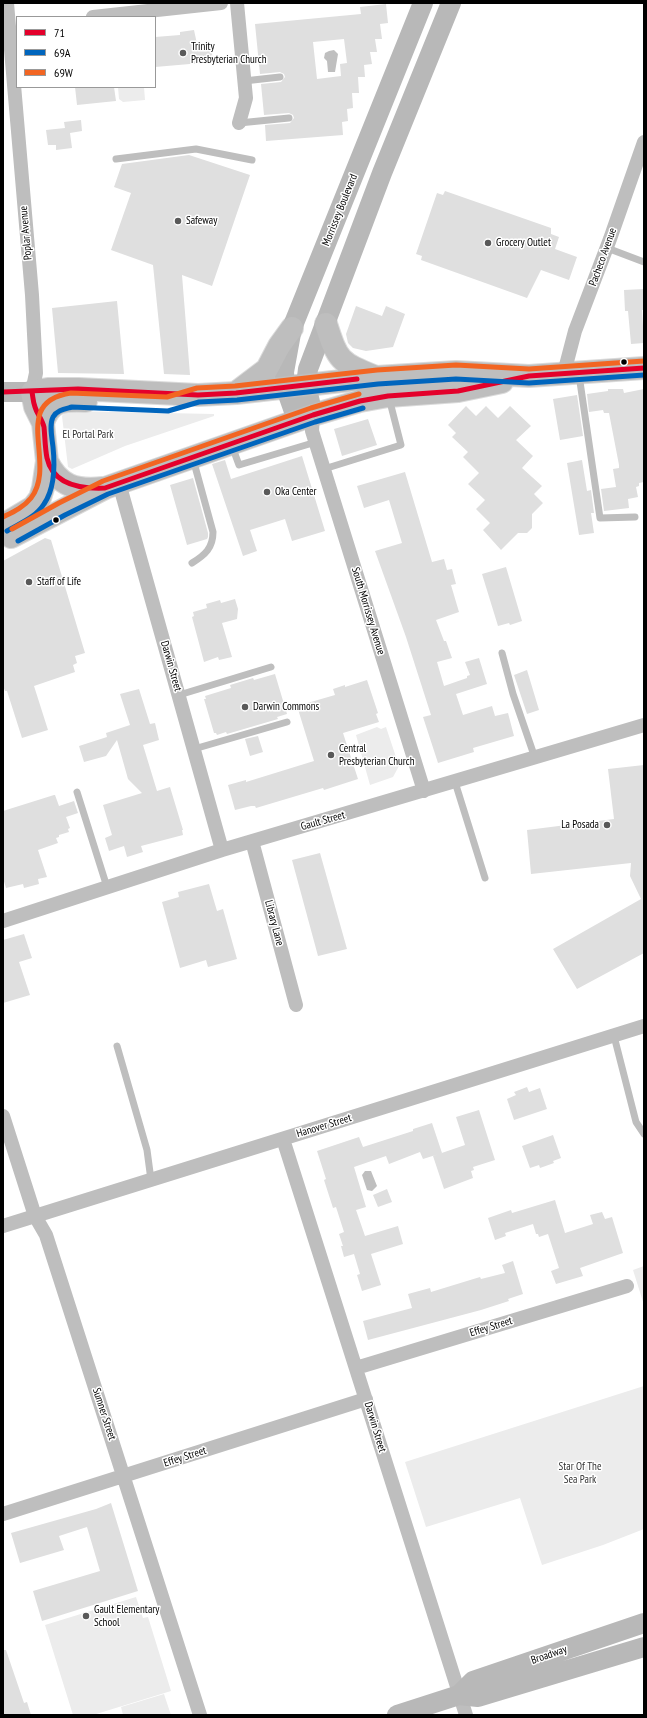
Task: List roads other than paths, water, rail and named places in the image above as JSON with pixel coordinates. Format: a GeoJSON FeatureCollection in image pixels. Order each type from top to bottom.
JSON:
{"type":"FeatureCollection","features":[{"type":"Feature","properties":{"kind":"main road","name":"Morrissey Boulevard"},"geometry":{"type":"LineString","coordinates":[[310,427],[296,386],[284,372],[292,328],[423,3]]}},
{"type":"Feature","properties":{"kind":"main road","name":"Morrissey Boulevard"},"geometry":{"type":"LineString","coordinates":[[296,386],[308,369],[382,173],[451,3]]}},
{"type":"Feature","properties":{"kind":"main road"},"geometry":{"type":"LineString","coordinates":[[326,324],[334,350],[342,361],[353,368],[377,378]]}},
{"type":"Feature","properties":{"kind":"main road"},"geometry":{"type":"LineString","coordinates":[[236,393],[267,369],[279,346],[292,328]]}},
{"type":"Feature","properties":{"kind":"main road"},"geometry":{"type":"LineString","coordinates":[[3,539],[22,532],[62,509],[112,485],[231,444],[310,427],[360,401],[388,396],[458,391],[529,376],[644,368]]}},
{"type":"Feature","properties":{"kind":"main road"},"geometry":{"type":"LineString","coordinates":[[3,392],[32,392],[48,389],[78,388],[198,395],[236,393],[377,378],[456,372],[529,376]]}},
{"type":"Feature","properties":{"kind":"main road","name":"Poplar Avenue"},"geometry":{"type":"LineString","coordinates":[[32,392],[35,407],[43,424],[47,461]]}},
{"type":"Feature","properties":{"kind":"main road"},"geometry":{"type":"LineString","coordinates":[[43,424],[46,413],[53,405],[62,401],[71,400],[168,404],[198,395]]}},
{"type":"Feature","properties":{"kind":"main road"},"geometry":{"type":"LineString","coordinates":[[47,461],[57,477],[64,483],[84,489],[112,485]]}},
{"type":"Feature","properties":{"kind":"main road"},"geometry":{"type":"LineString","coordinates":[[3,526],[27,511],[38,502],[43,488],[47,461]]}},
{"type":"Feature","properties":{"kind":"main road","name":"Broadway"},"geometry":{"type":"LineString","coordinates":[[459,1695],[473,1681],[644,1624]]}},
{"type":"Feature","properties":{"kind":"main road","name":"Broadway"},"geometry":{"type":"LineString","coordinates":[[397,1715],[459,1695],[478,1697],[644,1647]]}},
{"type":"Feature","properties":{"kind":"street","name":"Poplar Avenue"},"geometry":{"type":"LineString","coordinates":[[7,3],[32,295],[36,373],[32,392]]}},
{"type":"Feature","properties":{"kind":"street"},"geometry":{"type":"LineString","coordinates":[[98,16],[121,12],[221,3]]}},
{"type":"Feature","properties":{"kind":"street"},"geometry":{"type":"LineString","coordinates":[[237,3],[246,98],[239,123]]}},
{"type":"Feature","properties":{"kind":"street","name":"Pacheco Avenue"},"geometry":{"type":"LineString","coordinates":[[571,372],[576,331],[644,142]]}},
{"type":"Feature","properties":{"kind":"street","name":"South Morrissey Avenue"},"geometry":{"type":"LineString","coordinates":[[310,427],[424,791]]}},
{"type":"Feature","properties":{"kind":"street","name":"Darwin Street"},"geometry":{"type":"LineString","coordinates":[[112,485],[179,695],[222,850]]}},
{"type":"Feature","properties":{"kind":"street","name":"Gault Street"},"geometry":{"type":"LineString","coordinates":[[3,921],[222,850],[644,725]]}},
{"type":"Feature","properties":{"kind":"street","name":"Library Lane"},"geometry":{"type":"LineString","coordinates":[[252,841],[296,1005]]}},
{"type":"Feature","properties":{"kind":"street","name":"Hanover Street"},"geometry":{"type":"LineString","coordinates":[[3,1226],[644,1026]]}},
{"type":"Feature","properties":{"kind":"street","name":"Sumner Street"},"geometry":{"type":"LineString","coordinates":[[3,1116],[35,1216],[46,1235],[200,1715]]}},
{"type":"Feature","properties":{"kind":"street","name":"Darwin Street"},"geometry":{"type":"LineString","coordinates":[[283,1139],[466,1715]]}},
{"type":"Feature","properties":{"kind":"street","name":"Effey Street"},"geometry":{"type":"LineString","coordinates":[[356,1368],[627,1286]]}},
{"type":"Feature","properties":{"kind":"street","name":"Effey Street"},"geometry":{"type":"LineString","coordinates":[[3,1514],[366,1399]]}},
{"type":"Feature","properties":{"kind":"lane"},"geometry":{"type":"LineString","coordinates":[[244,81],[280,77]]}},
{"type":"Feature","properties":{"kind":"lane"},"geometry":{"type":"LineString","coordinates":[[239,123],[289,118]]}},
{"type":"Feature","properties":{"kind":"lane"},"geometry":{"type":"LineString","coordinates":[[116,159],[196,149],[252,160]]}},
{"type":"Feature","properties":{"kind":"lane"},"geometry":{"type":"LineString","coordinates":[[607,248],[644,262]]}},
{"type":"Feature","properties":{"kind":"lane"},"geometry":{"type":"LineString","coordinates":[[571,372],[600,518],[635,517]]}},
{"type":"Feature","properties":{"kind":"lane"},"geometry":{"type":"LineString","coordinates":[[324,469],[401,445],[388,396]]}},
{"type":"Feature","properties":{"kind":"lane"},"geometry":{"type":"LineString","coordinates":[[231,444],[239,465],[310,427]]}},
{"type":"Feature","properties":{"kind":"lane"},"geometry":{"type":"LineString","coordinates":[[192,457],[213,532],[213,544],[201,558],[192,563]]}},
{"type":"Feature","properties":{"kind":"lane"},"geometry":{"type":"LineString","coordinates":[[502,653],[513,694],[535,758]]}},
{"type":"Feature","properties":{"kind":"lane"},"geometry":{"type":"LineString","coordinates":[[179,695],[271,667]]}},
{"type":"Feature","properties":{"kind":"lane"},"geometry":{"type":"LineString","coordinates":[[194,748],[287,722]]}},
{"type":"Feature","properties":{"kind":"lane"},"geometry":{"type":"LineString","coordinates":[[455,782],[485,878]]}},
{"type":"Feature","properties":{"kind":"lane"},"geometry":{"type":"LineString","coordinates":[[77,792],[108,887]]}},
{"type":"Feature","properties":{"kind":"lane"},"geometry":{"type":"LineString","coordinates":[[614,1036],[636,1122],[644,1134]]}},
{"type":"Feature","properties":{"kind":"lane"},"geometry":{"type":"LineString","coordinates":[[117,1046],[147,1150],[151,1180]]}},
{"type":"Feature","properties":{"kind":"place","name":"Trinity Presbyterian Church"},"geometry":{"type":"Point","coordinates":[183,53]}},
{"type":"Feature","properties":{"kind":"place","name":"Safeway"},"geometry":{"type":"Point","coordinates":[178,221]}},
{"type":"Feature","properties":{"kind":"place","name":"Grocery Outlet"},"geometry":{"type":"Point","coordinates":[488,243]}},
{"type":"Feature","properties":{"kind":"place","name":"Oka Center"},"geometry":{"type":"Point","coordinates":[267,492]}},
{"type":"Feature","properties":{"kind":"place","name":"Staff of Life"},"geometry":{"type":"Point","coordinates":[29,582]}},
{"type":"Feature","properties":{"kind":"place","name":"Darwin Commons"},"geometry":{"type":"Point","coordinates":[245,707]}},
{"type":"Feature","properties":{"kind":"place","name":"Central Presbyterian Church"},"geometry":{"type":"Point","coordinates":[331,755]}},
{"type":"Feature","properties":{"kind":"place","name":"La Posada"},"geometry":{"type":"Point","coordinates":[607,825]}},
{"type":"Feature","properties":{"kind":"place","name":"Gault Elementary School"},"geometry":{"type":"Point","coordinates":[86,1616]}},
{"type":"Feature","properties":{"kind":"park label","name":"El Portal Park"},"geometry":{"type":"Point","coordinates":[88,435]}},
{"type":"Feature","properties":{"kind":"park label","name":"Star Of The Sea Park"},"geometry":{"type":"Point","coordinates":[580,1473]}}]}
